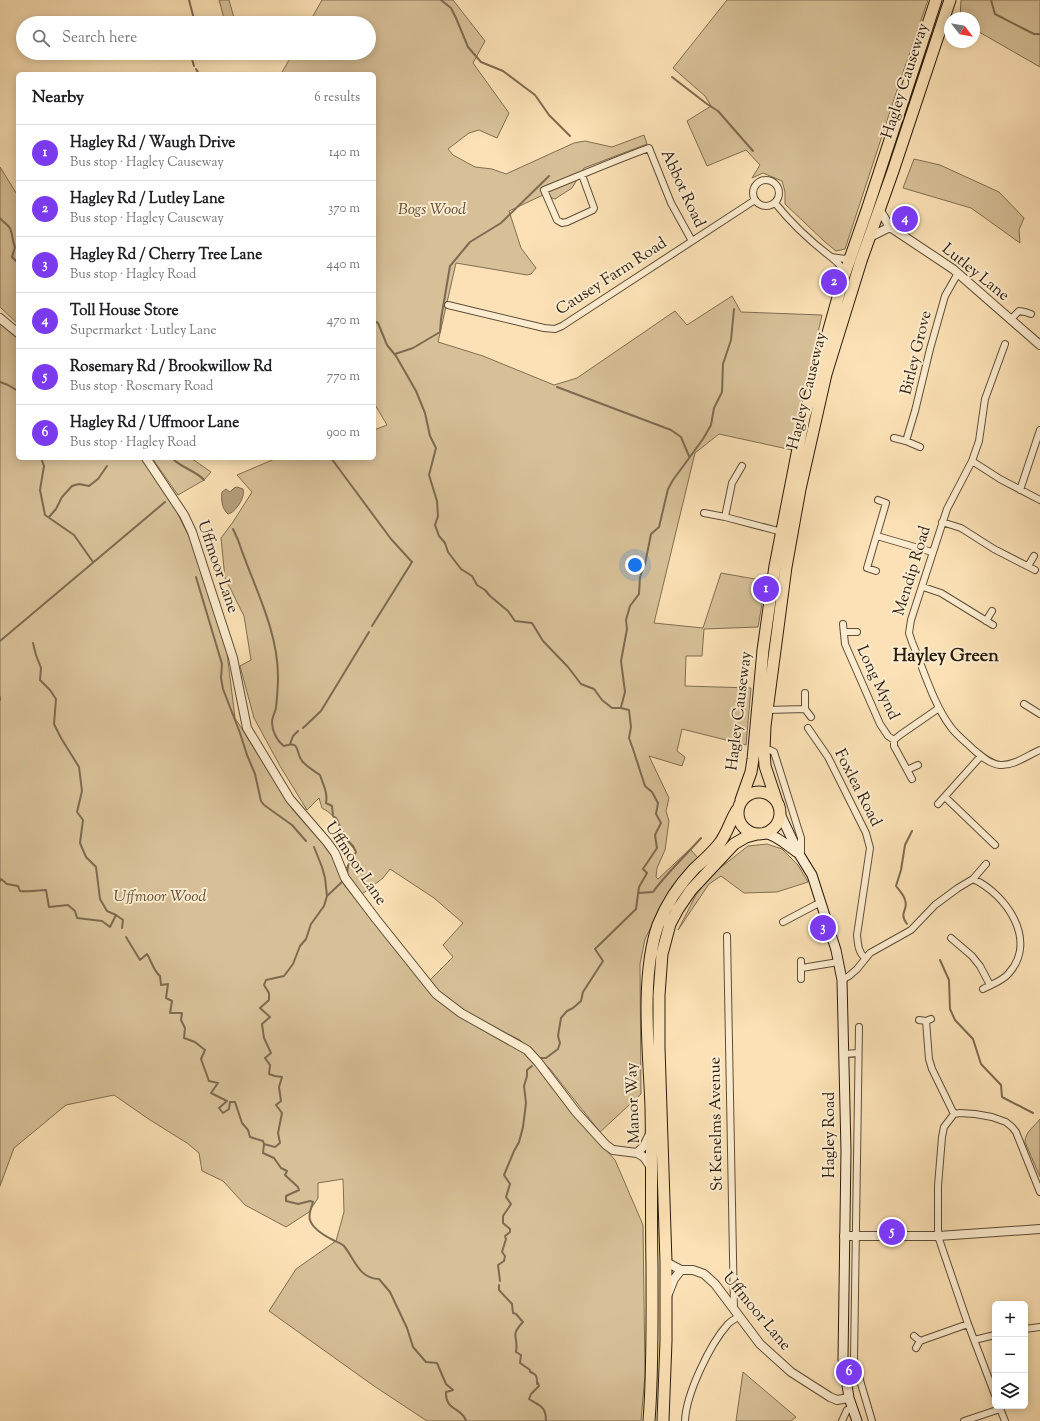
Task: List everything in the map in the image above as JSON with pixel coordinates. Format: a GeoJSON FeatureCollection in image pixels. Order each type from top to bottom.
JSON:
{"type":"FeatureCollection","features":[{"type":"Feature","properties":{"kind":"highway","name":"Hagley Causeway"},"geometry":{"type":"LineString","coordinates":[[739,805],[751,772],[763,650],[775,566],[804,418],[844,276],[936,0]]}},
{"type":"Feature","properties":{"kind":"highway","name":"Hagley Causeway"},"geometry":{"type":"LineString","coordinates":[[777,802],[765,766],[764,750],[767,710],[786,567],[800,489],[826,374],[850,294],[950,0]]}},
{"type":"Feature","properties":{"kind":"highway"},"geometry":{"type":"LineString","coordinates":[[758,792],[764,792],[772,796],[777,802],[781,811],[778,825],[773,829],[760,834],[747,831],[740,826],[738,820],[739,805],[748,795],[758,792]]}},
{"type":"Feature","properties":{"kind":"highway","name":"Manor Way"},"geometry":{"type":"LineString","coordinates":[[650,1421],[652,1343],[652,1169],[648,996],[650,960],[654,938],[669,902],[693,871],[719,844],[726,833],[739,805]]}},
{"type":"Feature","properties":{"kind":"highway","name":"Manor Way"},"geometry":{"type":"LineString","coordinates":[[663,1421],[666,1341],[666,1262],[659,1048],[662,954],[670,924],[691,890],[734,844],[746,837],[760,834]]}},
{"type":"Feature","properties":{"kind":"main road","name":"Hagley Road"},"geometry":{"type":"LineString","coordinates":[[781,816],[800,855],[812,875],[832,935],[842,980],[846,1151],[843,1359],[848,1398],[857,1421]]}},
{"type":"Feature","properties":{"kind":"main road","name":"Hagley Road"},"geometry":{"type":"LineString","coordinates":[[760,834],[770,834],[800,855]]}},
{"type":"Feature","properties":{"kind":"street","name":"Abbot Road"},"geometry":{"type":"LineString","coordinates":[[582,175],[649,148],[671,202],[692,241]]}},
{"type":"Feature","properties":{"kind":"street"},"geometry":{"type":"LineString","coordinates":[[582,175],[594,208],[593,210],[562,223],[557,220],[544,190],[582,175]]}},
{"type":"Feature","properties":{"kind":"street"},"geometry":{"type":"LineString","coordinates":[[769,180],[779,189],[779,195],[772,205],[765,206],[755,200],[753,190],[760,181],[769,180]]}},
{"type":"Feature","properties":{"kind":"street","name":"Causey Farm Road"},"geometry":{"type":"LineString","coordinates":[[448,305],[544,328],[555,329],[570,323],[755,200]]}},
{"type":"Feature","properties":{"kind":"street"},"geometry":{"type":"LineString","coordinates":[[774,203],[810,240],[840,264],[843,269],[844,276]]}},
{"type":"Feature","properties":{"kind":"street","name":"Lutley Lane"},"geometry":{"type":"LineString","coordinates":[[879,209],[890,227],[958,273],[1040,345]]}},
{"type":"Feature","properties":{"kind":"street"},"geometry":{"type":"LineString","coordinates":[[870,237],[890,227]]}},
{"type":"Feature","properties":{"kind":"street"},"geometry":{"type":"LineString","coordinates":[[830,257],[845,258],[851,256]]}},
{"type":"Feature","properties":{"kind":"street","name":"Birley Grove"},"geometry":{"type":"LineString","coordinates":[[906,441],[916,411],[930,349],[945,296],[958,273]]}},
{"type":"Feature","properties":{"kind":"street"},"geometry":{"type":"LineString","coordinates":[[1010,320],[1018,311],[1031,314]]}},
{"type":"Feature","properties":{"kind":"street"},"geometry":{"type":"LineString","coordinates":[[0,318],[16,331]]}},
{"type":"Feature","properties":{"kind":"street","name":"Mendip Road"},"geometry":{"type":"LineString","coordinates":[[1005,344],[985,399],[979,441],[972,461],[942,522],[923,587],[911,620],[909,633],[939,708],[952,730],[981,756],[996,764],[1008,764],[1040,750]]}},
{"type":"Feature","properties":{"kind":"street"},"geometry":{"type":"LineString","coordinates":[[1020,490],[1040,430]]}},
{"type":"Feature","properties":{"kind":"street"},"geometry":{"type":"LineString","coordinates":[[894,438],[920,447]]}},
{"type":"Feature","properties":{"kind":"street","name":"Uffmoor Lane"},"geometry":{"type":"LineString","coordinates":[[147,460],[184,515],[192,532],[233,658],[247,728],[290,799],[335,853],[345,878],[436,994],[461,1013],[526,1050],[538,1062],[576,1112],[606,1145],[613,1150],[637,1153]]}},
{"type":"Feature","properties":{"kind":"street"},"geometry":{"type":"LineString","coordinates":[[972,461],[1020,490],[1040,500]]}},
{"type":"Feature","properties":{"kind":"street"},"geometry":{"type":"LineString","coordinates":[[725,517],[732,483],[742,466]]}},
{"type":"Feature","properties":{"kind":"street"},"geometry":{"type":"LineString","coordinates":[[876,571],[867,568],[886,503],[878,500]]}},
{"type":"Feature","properties":{"kind":"street"},"geometry":{"type":"LineString","coordinates":[[704,513],[782,532]]}},
{"type":"Feature","properties":{"kind":"street"},"geometry":{"type":"LineString","coordinates":[[942,522],[962,528],[994,549],[1035,570]]}},
{"type":"Feature","properties":{"kind":"street"},"geometry":{"type":"LineString","coordinates":[[877,536],[932,552]]}},
{"type":"Feature","properties":{"kind":"street"},"geometry":{"type":"LineString","coordinates":[[1028,566],[1034,556]]}},
{"type":"Feature","properties":{"kind":"street"},"geometry":{"type":"LineString","coordinates":[[923,587],[941,593],[993,625]]}},
{"type":"Feature","properties":{"kind":"street"},"geometry":{"type":"LineString","coordinates":[[986,621],[992,611]]}},
{"type":"Feature","properties":{"kind":"street","name":"Long Mynd"},"geometry":{"type":"LineString","coordinates":[[843,624],[845,644],[877,718],[888,736],[894,740]]}},
{"type":"Feature","properties":{"kind":"street","name":"Long Mynd"},"geometry":{"type":"LineString","coordinates":[[844,632],[858,632]]}},
{"type":"Feature","properties":{"kind":"street"},"geometry":{"type":"LineString","coordinates":[[805,693],[806,709],[811,717]]}},
{"type":"Feature","properties":{"kind":"street"},"geometry":{"type":"LineString","coordinates":[[1024,704],[1040,714]]}},
{"type":"Feature","properties":{"kind":"street","name":"Long Mynd"},"geometry":{"type":"LineString","coordinates":[[894,740],[939,708]]}},
{"type":"Feature","properties":{"kind":"street"},"geometry":{"type":"LineString","coordinates":[[767,710],[806,709]]}},
{"type":"Feature","properties":{"kind":"street","name":"Foxlea Road"},"geometry":{"type":"LineString","coordinates":[[808,728],[828,757],[866,833],[870,848],[857,935],[858,949],[865,958]]}},
{"type":"Feature","properties":{"kind":"street","name":"Long Mynd"},"geometry":{"type":"LineString","coordinates":[[894,740],[894,746],[912,779]]}},
{"type":"Feature","properties":{"kind":"street"},"geometry":{"type":"LineString","coordinates":[[764,750],[774,752],[801,838],[800,855]]}},
{"type":"Feature","properties":{"kind":"street"},"geometry":{"type":"LineString","coordinates":[[938,804],[981,756]]}},
{"type":"Feature","properties":{"kind":"street"},"geometry":{"type":"LineString","coordinates":[[908,770],[918,766]]}},
{"type":"Feature","properties":{"kind":"street"},"geometry":{"type":"LineString","coordinates":[[945,797],[995,845]]}},
{"type":"Feature","properties":{"kind":"street"},"geometry":{"type":"LineString","coordinates":[[842,980],[853,973],[870,953],[911,930],[935,905],[973,879],[986,864]]}},
{"type":"Feature","properties":{"kind":"street"},"geometry":{"type":"LineString","coordinates":[[973,879],[984,886],[1004,904],[1012,914],[1020,936],[1020,952],[1010,973],[1004,979],[983,989]]}},
{"type":"Feature","properties":{"kind":"street"},"geometry":{"type":"LineString","coordinates":[[783,922],[821,902]]}},
{"type":"Feature","properties":{"kind":"street","name":"St Kenelms Avenue"},"geometry":{"type":"LineString","coordinates":[[727,936],[736,1314]]}},
{"type":"Feature","properties":{"kind":"street"},"geometry":{"type":"LineString","coordinates":[[951,938],[972,956],[980,966],[990,985]]}},
{"type":"Feature","properties":{"kind":"street"},"geometry":{"type":"LineString","coordinates":[[801,961],[801,979]]}},
{"type":"Feature","properties":{"kind":"street"},"geometry":{"type":"LineString","coordinates":[[802,968],[838,962]]}},
{"type":"Feature","properties":{"kind":"street"},"geometry":{"type":"LineString","coordinates":[[918,1020],[928,1020],[929,1059],[932,1069],[954,1114]]}},
{"type":"Feature","properties":{"kind":"street","name":"Hagley Road"},"geometry":{"type":"LineString","coordinates":[[859,1027],[854,1360],[872,1421]]}},
{"type":"Feature","properties":{"kind":"street"},"geometry":{"type":"LineString","coordinates":[[844,1054],[858,1053]]}},
{"type":"Feature","properties":{"kind":"street"},"geometry":{"type":"LineString","coordinates":[[954,1114],[975,1114],[992,1117],[1006,1122],[1012,1127],[1016,1132],[1040,1192]]}},
{"type":"Feature","properties":{"kind":"street"},"geometry":{"type":"LineString","coordinates":[[954,1114],[944,1127],[942,1137],[938,1186],[938,1236],[968,1324],[992,1387]]}},
{"type":"Feature","properties":{"kind":"street"},"geometry":{"type":"LineString","coordinates":[[651,1132],[649,1139],[637,1153],[644,1157],[652,1169]]}},
{"type":"Feature","properties":{"kind":"street"},"geometry":{"type":"LineString","coordinates":[[844,1236],[938,1236],[1040,1229]]}},
{"type":"Feature","properties":{"kind":"street","name":"Uffmoor Lane"},"geometry":{"type":"LineString","coordinates":[[666,1262],[681,1270],[693,1270],[704,1274],[715,1284],[760,1344],[791,1372],[830,1397],[837,1400],[848,1398]]}},
{"type":"Feature","properties":{"kind":"street"},"geometry":{"type":"LineString","coordinates":[[665,1302],[674,1279],[681,1270]]}},
{"type":"Feature","properties":{"kind":"street"},"geometry":{"type":"LineString","coordinates":[[685,1421],[695,1384],[711,1348],[736,1314]]}},
{"type":"Feature","properties":{"kind":"street"},"geometry":{"type":"LineString","coordinates":[[916,1348],[920,1341],[968,1324]]}},
{"type":"Feature","properties":{"kind":"street"},"geometry":{"type":"LineString","coordinates":[[1028,1329],[1040,1327]]}},
{"type":"Feature","properties":{"kind":"street"},"geometry":{"type":"LineString","coordinates":[[974,1340],[992,1335]]}},
{"type":"Feature","properties":{"kind":"street"},"geometry":{"type":"LineString","coordinates":[[914,1336],[920,1341]]}},
{"type":"Feature","properties":{"kind":"street"},"geometry":{"type":"LineString","coordinates":[[842,1421],[847,1410],[852,1408]]}},
{"type":"Feature","properties":{"kind":"street"},"geometry":{"type":"LineString","coordinates":[[964,1421],[997,1409]]}},
{"type":"Feature","properties":{"kind":"street"},"geometry":{"type":"LineString","coordinates":[[1000,1409],[1005,1421]]}},
{"type":"Feature","properties":{"kind":"green space"},"geometry":{"type":"Polygon","coordinates":[[[219,0],[229,0],[233,16],[223,16],[219,0]]]}},
{"type":"Feature","properties":{"kind":"green space","name":"Bogs Wood"},"geometry":{"type":"Polygon","coordinates":[[[322,0],[453,0],[485,41],[473,63],[509,113],[497,138],[479,130],[469,133],[448,149],[453,155],[475,167],[492,169],[506,174],[574,143],[585,141],[612,147],[644,135],[647,144],[584,168],[572,188],[555,199],[543,195],[509,211],[521,248],[536,268],[531,274],[527,275],[456,263],[438,342],[483,356],[554,385],[577,378],[675,311],[687,325],[732,296],[741,312],[822,315],[792,450],[719,434],[695,453],[654,623],[703,628],[721,573],[766,581],[758,627],[704,629],[702,656],[686,656],[685,686],[751,688],[746,745],[682,729],[677,751],[685,757],[682,766],[649,756],[669,798],[666,811],[669,821],[665,850],[657,868],[656,877],[658,879],[690,849],[698,858],[672,886],[645,939],[640,964],[641,1094],[600,1132],[550,1069],[520,1040],[460,1008],[440,993],[429,981],[453,957],[443,945],[463,923],[434,898],[390,869],[383,878],[362,894],[347,878],[345,870],[356,852],[347,841],[335,818],[322,808],[319,798],[307,810],[280,766],[254,718],[240,666],[251,660],[244,616],[225,578],[221,538],[252,492],[237,475],[272,460],[376,460],[376,429],[387,425],[376,406],[376,72],[282,72],[289,60],[376,60],[376,16],[313,16],[322,0]]]}},
{"type":"Feature","properties":{"kind":"green space"},"geometry":{"type":"Polygon","coordinates":[[[727,0],[928,0],[845,249],[836,251],[785,204],[785,192],[782,181],[763,173],[752,178],[760,165],[746,150],[707,166],[687,121],[711,106],[705,96],[673,68],[727,0]]]}},
{"type":"Feature","properties":{"kind":"green space"},"geometry":{"type":"Polygon","coordinates":[[[961,0],[1040,0],[1040,67],[980,32],[980,12],[960,12],[961,0]]]}},
{"type":"Feature","properties":{"kind":"green space"},"geometry":{"type":"Polygon","coordinates":[[[914,159],[940,165],[999,192],[1024,218],[1019,230],[1020,243],[971,208],[903,188],[914,159]]]}},
{"type":"Feature","properties":{"kind":"green space"},"geometry":{"type":"Polygon","coordinates":[[[0,167],[16,193],[16,322],[0,307],[0,167]]]}},
{"type":"Feature","properties":{"kind":"green space","name":"Uffmoor Wood"},"geometry":{"type":"Polygon","coordinates":[[[0,324],[16,337],[16,460],[142,460],[172,502],[196,551],[226,645],[235,718],[293,810],[332,854],[344,885],[434,996],[520,1049],[535,1062],[573,1112],[615,1160],[643,1225],[645,1375],[641,1421],[427,1421],[374,1386],[269,1311],[296,1269],[336,1241],[344,1212],[343,1179],[318,1183],[318,1198],[309,1212],[286,1227],[245,1205],[223,1181],[202,1171],[199,1153],[187,1143],[114,1095],[66,1105],[14,1148],[0,1186],[0,324]]]}},
{"type":"Feature","properties":{"kind":"green space"},"geometry":{"type":"Polygon","coordinates":[[[153,460],[194,460],[211,472],[204,480],[178,495],[153,460]]]}},
{"type":"Feature","properties":{"kind":"green space"},"geometry":{"type":"Polygon","coordinates":[[[767,844],[782,849],[798,865],[808,882],[777,892],[744,893],[721,876],[709,884],[678,930],[696,895],[711,875],[748,846],[767,844]]]}},
{"type":"Feature","properties":{"kind":"green space"},"geometry":{"type":"Polygon","coordinates":[[[1040,1119],[1040,1177],[1025,1142],[1025,1138],[1028,1132],[1040,1119]]]}},
{"type":"Feature","properties":{"kind":"green space"},"geometry":{"type":"Polygon","coordinates":[[[743,1372],[796,1417],[791,1421],[736,1421],[743,1372]]]}},
{"type":"Feature","properties":{"kind":"shaded area"},"geometry":{"type":"Polygon","coordinates":[[[237,487],[243,489],[243,496],[237,508],[228,514],[224,510],[222,504],[222,492],[226,489],[230,492],[237,487]]]}},
{"type":"Feature","properties":{"kind":"waterway"},"geometry":{"type":"LineString","coordinates":[[189,0],[193,16]]}},
{"type":"Feature","properties":{"kind":"waterway"},"geometry":{"type":"LineString","coordinates":[[441,0],[451,8],[468,47],[481,62],[503,71],[535,95],[549,115],[570,136]]}},
{"type":"Feature","properties":{"kind":"waterway"},"geometry":{"type":"LineString","coordinates":[[991,0],[995,14],[1034,34],[1040,34]]}},
{"type":"Feature","properties":{"kind":"waterway"},"geometry":{"type":"LineString","coordinates":[[192,60],[194,66]]}},
{"type":"Feature","properties":{"kind":"waterway"},"geometry":{"type":"LineString","coordinates":[[672,77],[718,111],[753,151]]}},
{"type":"Feature","properties":{"kind":"waterway"},"geometry":{"type":"LineString","coordinates":[[395,354],[413,348],[440,332],[450,266],[470,242],[501,223],[549,176]]}},
{"type":"Feature","properties":{"kind":"waterway"},"geometry":{"type":"LineString","coordinates":[[0,218],[8,226],[12,234],[15,247],[12,257],[16,261]]}},
{"type":"Feature","properties":{"kind":"waterway"},"geometry":{"type":"LineString","coordinates":[[621,707],[625,692],[621,661],[627,629],[626,620],[630,606],[639,594],[640,577],[645,564],[651,534],[659,527],[668,489],[711,425],[714,408],[722,392],[723,364],[731,340],[734,309]]}},
{"type":"Feature","properties":{"kind":"waterway"},"geometry":{"type":"LineString","coordinates":[[376,322],[378,323],[387,345],[396,356],[416,391],[425,413],[430,436],[436,448],[429,475],[437,501],[438,516],[435,525],[439,536],[445,543],[448,552],[461,569],[472,576],[477,585],[485,590],[508,611],[515,621],[532,623],[543,641],[568,667],[581,684],[594,689],[602,700],[612,708],[629,710],[631,727],[629,738],[645,786],[652,792],[658,803],[656,814],[661,823],[655,835],[657,848],[643,869],[647,873],[639,887],[636,909],[595,949],[603,961],[583,992],[581,1001],[567,1011],[561,1018],[558,1036],[560,1043],[558,1049],[546,1058],[541,1058]]}},
{"type":"Feature","properties":{"kind":"waterway"},"geometry":{"type":"LineString","coordinates":[[0,382],[16,390]]}},
{"type":"Feature","properties":{"kind":"waterway"},"geometry":{"type":"LineString","coordinates":[[557,387],[671,430],[681,437],[689,456]]}},
{"type":"Feature","properties":{"kind":"waterway"},"geometry":{"type":"LineString","coordinates":[[42,460],[44,466],[40,490],[45,515],[74,535],[93,562]]}},
{"type":"Feature","properties":{"kind":"waterway"},"geometry":{"type":"LineString","coordinates":[[175,460],[204,480]]}},
{"type":"Feature","properties":{"kind":"waterway"},"geometry":{"type":"LineString","coordinates":[[332,460],[391,539],[412,562],[372,626]]}},
{"type":"Feature","properties":{"kind":"waterway"},"geometry":{"type":"LineString","coordinates":[[49,517],[56,509],[62,497],[72,486],[79,484],[89,486],[98,479],[107,466]]}},
{"type":"Feature","properties":{"kind":"waterway"},"geometry":{"type":"LineString","coordinates":[[0,641],[165,502]]}},
{"type":"Feature","properties":{"kind":"waterway"},"geometry":{"type":"LineString","coordinates":[[233,529],[264,607],[274,642],[278,677],[276,708],[272,722],[274,732],[277,739],[284,746],[295,746],[302,761],[320,775],[326,792],[326,803],[332,806],[333,816],[336,818],[346,839],[353,846],[356,852],[348,866],[347,874]]}},
{"type":"Feature","properties":{"kind":"waterway"},"geometry":{"type":"LineString","coordinates":[[196,577],[222,664],[221,678],[223,689],[255,774],[261,801],[264,805],[292,825],[306,841]]}},
{"type":"Feature","properties":{"kind":"waterway"},"geometry":{"type":"LineString","coordinates":[[303,728],[321,711],[369,632]]}},
{"type":"Feature","properties":{"kind":"waterway"},"geometry":{"type":"LineString","coordinates":[[33,643],[41,668],[40,680],[50,690],[56,699],[54,724],[79,767],[82,791],[77,812],[83,820],[80,843],[86,857],[96,867],[100,899],[107,911],[116,915]]}},
{"type":"Feature","properties":{"kind":"waterway"},"geometry":{"type":"LineString","coordinates":[[290,744],[293,736],[298,731]]}},
{"type":"Feature","properties":{"kind":"waterway"},"geometry":{"type":"LineString","coordinates":[[907,924],[903,917],[906,903],[903,894],[896,886],[901,870],[905,845],[912,831]]}},
{"type":"Feature","properties":{"kind":"waterway"},"geometry":{"type":"LineString","coordinates":[[638,893],[653,892],[670,871],[701,838]]}},
{"type":"Feature","properties":{"kind":"waterway"},"geometry":{"type":"LineString","coordinates":[[314,847],[325,878],[327,896],[324,906],[311,924],[306,939],[300,946],[293,964],[284,976],[266,980],[264,985],[269,993],[269,1000],[260,1008],[270,1017],[262,1024],[264,1038],[271,1053],[265,1058],[270,1065],[269,1074],[282,1077],[279,1087],[281,1101],[276,1105],[282,1113],[278,1133],[280,1143],[275,1147],[264,1144],[263,1153],[274,1158],[281,1168],[287,1171],[285,1175],[298,1187],[299,1190],[286,1196],[286,1201],[298,1204],[310,1201],[313,1202],[309,1216],[316,1229],[343,1245],[362,1272],[366,1276],[379,1279],[390,1292],[407,1328],[413,1347],[426,1362],[437,1363],[446,1384],[453,1390],[446,1392],[448,1403],[461,1413],[466,1421]]}},
{"type":"Feature","properties":{"kind":"waterway"},"geometry":{"type":"LineString","coordinates":[[0,881],[1,879],[7,884],[18,886],[20,891],[46,890],[49,907],[68,905],[75,911],[77,918],[102,921],[110,927],[116,915],[123,920],[122,928]]}},
{"type":"Feature","properties":{"kind":"waterway"},"geometry":{"type":"LineString","coordinates":[[327,896],[343,881]]}},
{"type":"Feature","properties":{"kind":"waterway"},"geometry":{"type":"LineString","coordinates":[[126,937],[140,960],[147,954],[154,969],[160,976],[161,985],[168,984],[166,998],[172,1001],[170,1013],[182,1013],[181,1020],[185,1028],[184,1038],[195,1042],[205,1050],[201,1059],[209,1081],[218,1083],[211,1093],[227,1101],[219,1108],[223,1113],[229,1109],[230,1102],[235,1102],[242,1123],[248,1130],[250,1137],[263,1141],[264,1144]]}},
{"type":"Feature","properties":{"kind":"waterway"},"geometry":{"type":"LineString","coordinates":[[940,960],[949,980],[950,1009],[955,1020],[973,1039],[981,1064],[1001,1085],[1002,1097],[1033,1113]]}},
{"type":"Feature","properties":{"kind":"waterway"},"geometry":{"type":"LineString","coordinates":[[500,1281],[498,1265],[504,1261],[505,1256],[502,1252],[506,1239],[505,1236],[510,1232],[510,1229],[503,1223],[503,1216],[511,1204],[506,1197],[510,1184],[504,1175],[519,1142],[523,1127],[526,1103],[524,1086],[527,1070],[532,1066]]}},
{"type":"Feature","properties":{"kind":"waterway"},"geometry":{"type":"LineString","coordinates":[[499,1285],[499,1290],[512,1304],[513,1313],[516,1314],[523,1322],[515,1334],[517,1346],[516,1352],[521,1355],[520,1363],[536,1376],[537,1384],[538,1383],[539,1386],[531,1394],[529,1399],[544,1409],[546,1421]]}},
{"type":"Feature","properties":{"kind":"place","name":"Toll House Store"},"geometry":{"type":"Point","coordinates":[905,219]}},
{"type":"Feature","properties":{"kind":"place","name":"Hagley Rd / Lutley Lane"},"geometry":{"type":"Point","coordinates":[834,282]}},
{"type":"Feature","properties":{"kind":"place","name":"Hagley Rd / Waugh Drive"},"geometry":{"type":"Point","coordinates":[766,589]}},
{"type":"Feature","properties":{"kind":"place","name":"Hagley Rd / Cherry Tree Lane"},"geometry":{"type":"Point","coordinates":[823,928]}},
{"type":"Feature","properties":{"kind":"place","name":"Rosemary Rd / Brookwillow Rd"},"geometry":{"type":"Point","coordinates":[892,1232]}},
{"type":"Feature","properties":{"kind":"place","name":"Hagley Rd / Uffmoor Lane"},"geometry":{"type":"Point","coordinates":[849,1372]}},
{"type":"Feature","properties":{"kind":"district","name":"Hayley Green"},"geometry":{"type":"Point","coordinates":[946,657]}}]}
